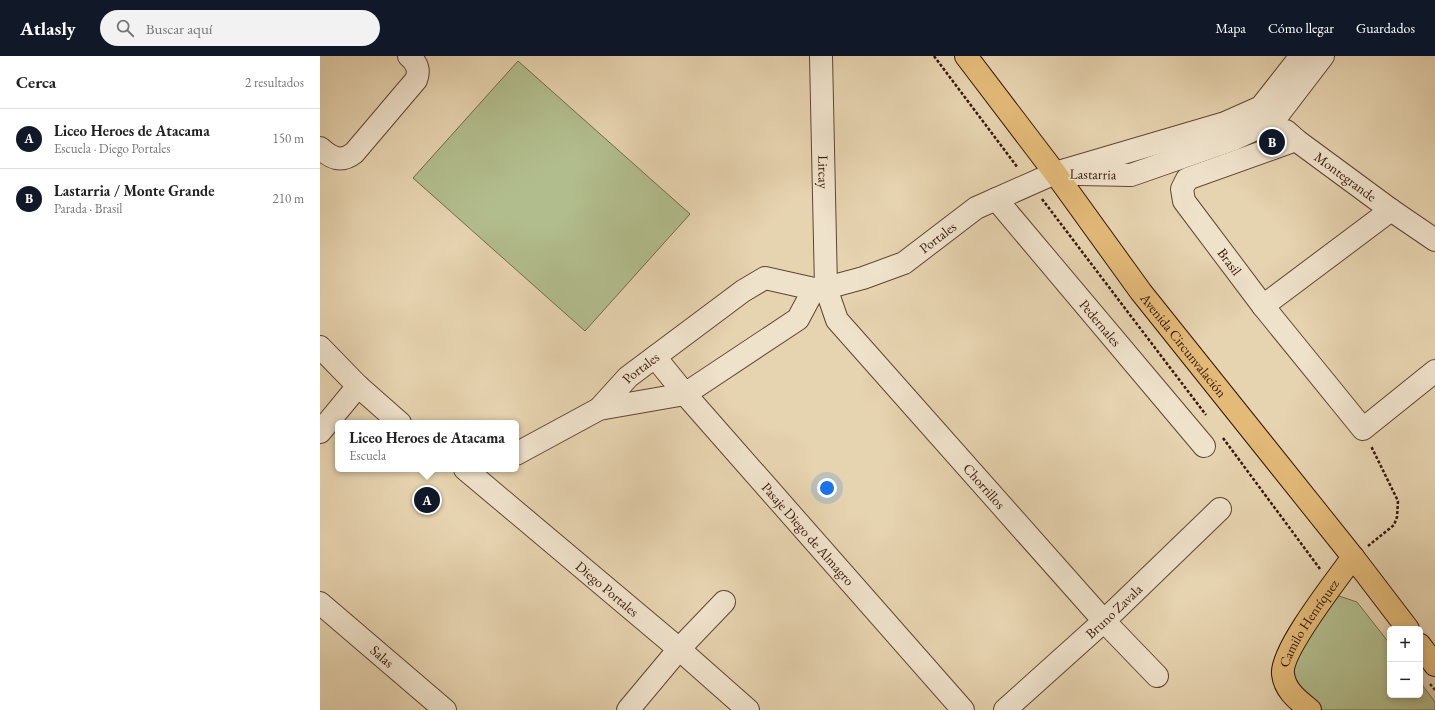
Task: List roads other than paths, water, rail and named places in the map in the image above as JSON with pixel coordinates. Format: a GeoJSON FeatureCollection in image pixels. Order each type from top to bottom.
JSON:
{"type":"FeatureCollection","features":[{"type":"Feature","properties":{"kind":"main road","name":"Avenida Circunvalación"},"geometry":{"type":"LineString","coordinates":[[966,56],[1055,173],[1141,292],[1353,557],[1406,626]]}},
{"type":"Feature","properties":{"kind":"main road","name":"Camilo Henríquez"},"geometry":{"type":"LineString","coordinates":[[1310,710],[1291,695],[1285,685],[1282,673],[1288,654],[1305,624],[1353,557]]}},
{"type":"Feature","properties":{"kind":"main road"},"geometry":{"type":"LineString","coordinates":[[1423,649],[1435,665]]}},
{"type":"Feature","properties":{"kind":"street"},"geometry":{"type":"LineString","coordinates":[[320,148],[334,158],[345,158],[354,154],[416,80],[418,70],[416,64],[409,56]]}},
{"type":"Feature","properties":{"kind":"street","name":"Lircay"},"geometry":{"type":"LineString","coordinates":[[820,288],[821,56]]}},
{"type":"Feature","properties":{"kind":"street","name":"Lastarria"},"geometry":{"type":"LineString","coordinates":[[1267,113],[1302,56]]}},
{"type":"Feature","properties":{"kind":"street","name":"Lastarria"},"geometry":{"type":"LineString","coordinates":[[1055,173],[1131,174],[1234,139],[1267,113],[1322,56]]}},
{"type":"Feature","properties":{"kind":"street","name":"Montegrande"},"geometry":{"type":"LineString","coordinates":[[1267,113],[1296,140],[1391,210],[1435,240]]}},
{"type":"Feature","properties":{"kind":"street","name":"Brasil"},"geometry":{"type":"LineString","coordinates":[[1296,140],[1187,179],[1182,189],[1184,201],[1263,306],[1363,429],[1435,371]]}},
{"type":"Feature","properties":{"kind":"street","name":"Portales"},"geometry":{"type":"LineString","coordinates":[[599,409],[628,376],[744,291],[765,278],[820,288],[863,278],[904,262],[976,208],[1055,173]]}},
{"type":"Feature","properties":{"kind":"street","name":"Pedernales"},"geometry":{"type":"LineString","coordinates":[[996,199],[1213,442]]}},
{"type":"Feature","properties":{"kind":"street"},"geometry":{"type":"LineString","coordinates":[[1263,306],[1391,210]]}},
{"type":"Feature","properties":{"kind":"street","name":"Portales"},"geometry":{"type":"LineString","coordinates":[[519,452],[599,409],[685,394],[798,319],[820,288]]}},
{"type":"Feature","properties":{"kind":"street","name":"Chorrillos"},"geometry":{"type":"LineString","coordinates":[[820,288],[837,320],[1104,621],[1157,676]]}},
{"type":"Feature","properties":{"kind":"street"},"geometry":{"type":"LineString","coordinates":[[320,346],[358,386],[397,420]]}},
{"type":"Feature","properties":{"kind":"street","name":"Pasaje Diego de Almagro"},"geometry":{"type":"LineString","coordinates":[[655,357],[685,394],[964,710]]}},
{"type":"Feature","properties":{"kind":"street"},"geometry":{"type":"LineString","coordinates":[[320,432],[358,386]]}},
{"type":"Feature","properties":{"kind":"street","name":"Diego Portales"},"geometry":{"type":"LineString","coordinates":[[477,472],[748,710]]}},
{"type":"Feature","properties":{"kind":"street","name":"Bruno Zavala"},"geometry":{"type":"LineString","coordinates":[[1005,710],[1104,621],[1220,509]]}},
{"type":"Feature","properties":{"kind":"street"},"geometry":{"type":"LineString","coordinates":[[628,710],[679,649],[724,602]]}},
{"type":"Feature","properties":{"kind":"street","name":"Salas"},"geometry":{"type":"LineString","coordinates":[[320,603],[445,710]]}},
{"type":"Feature","properties":{"kind":"street"},"geometry":{"type":"LineString","coordinates":[[943,688],[946,710]]}},
{"type":"Feature","properties":{"kind":"place","name":"Lastarria / Monte Grande"},"geometry":{"type":"Point","coordinates":[1272,142]}},
{"type":"Feature","properties":{"kind":"place","name":"Liceo Heroes de Atacama"},"geometry":{"type":"Point","coordinates":[427,500]}}]}
